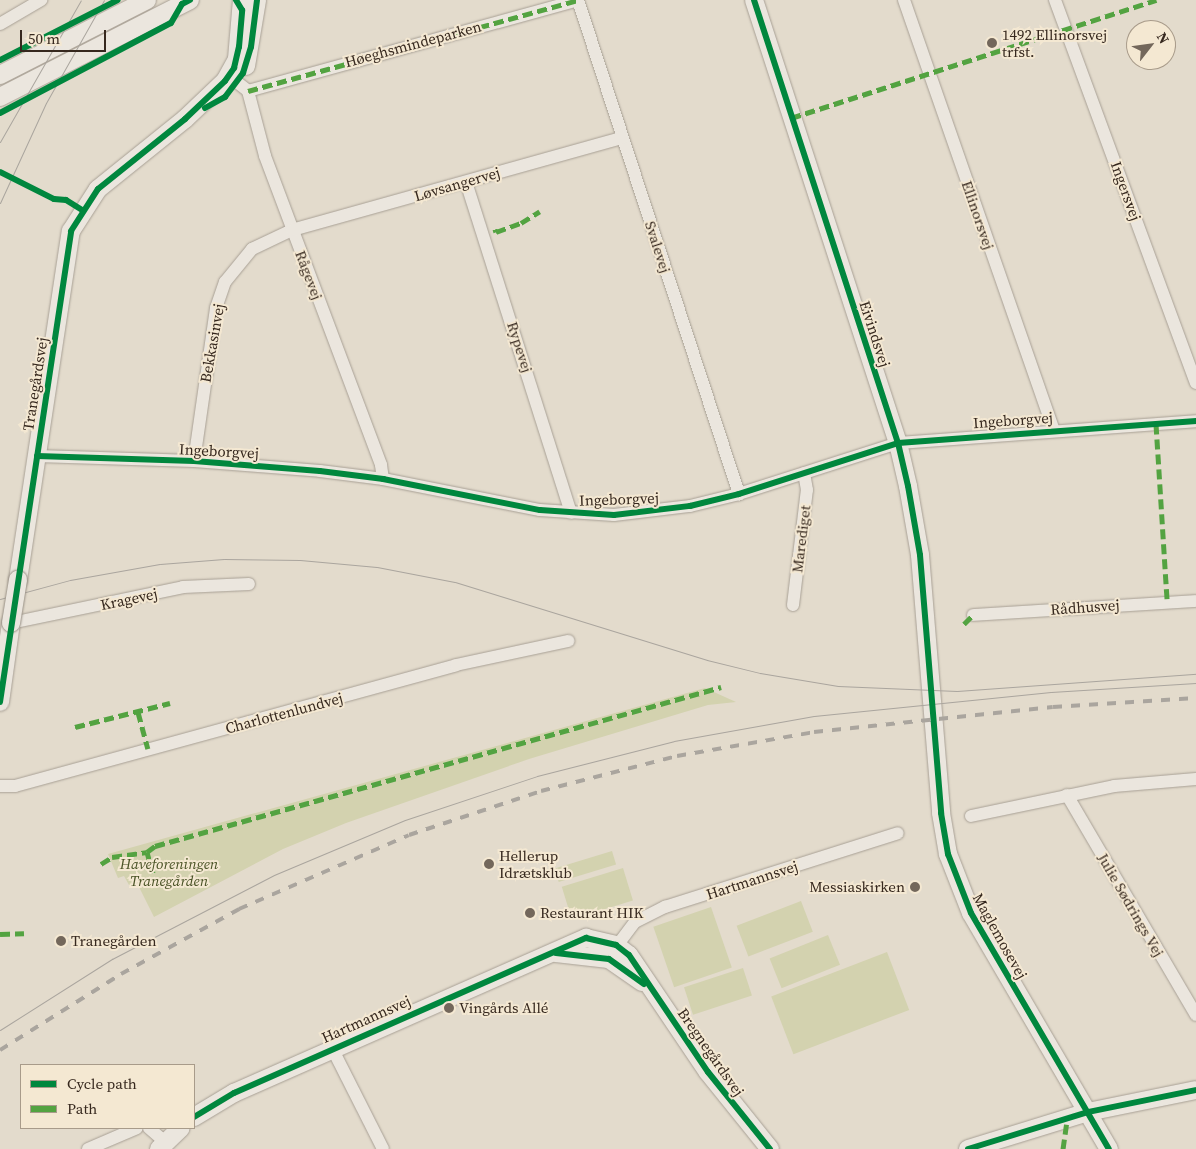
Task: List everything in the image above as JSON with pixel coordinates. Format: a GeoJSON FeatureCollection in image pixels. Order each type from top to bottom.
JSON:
{"type":"FeatureCollection","features":[{"type":"Feature","properties":{"kind":"street"},"geometry":{"type":"LineString","coordinates":[[0,24],[41,0]]}},
{"type":"Feature","properties":{"kind":"street"},"geometry":{"type":"LineString","coordinates":[[0,75],[147,0]]}},
{"type":"Feature","properties":{"kind":"street"},"geometry":{"type":"LineString","coordinates":[[0,96],[190,0]]}},
{"type":"Feature","properties":{"kind":"street","name":"Tranegårdsvej"},"geometry":{"type":"LineString","coordinates":[[238,83],[242,0]]}},
{"type":"Feature","properties":{"kind":"street","name":"Tranegårdsvej"},"geometry":{"type":"LineString","coordinates":[[0,702],[74,225],[98,189],[185,119],[238,83],[251,47],[257,0]]}},
{"type":"Feature","properties":{"kind":"street","name":"Høeghsmindeparken"},"geometry":{"type":"LineString","coordinates":[[238,83],[578,0]]}},
{"type":"Feature","properties":{"kind":"street","name":"Svalevej"},"geometry":{"type":"LineString","coordinates":[[578,0],[739,494]]}},
{"type":"Feature","properties":{"kind":"street","name":"Eivindsvej"},"geometry":{"type":"LineString","coordinates":[[754,0],[898,443],[916,521],[932,684]]}},
{"type":"Feature","properties":{"kind":"street","name":"Ellinorsvej"},"geometry":{"type":"LineString","coordinates":[[904,0],[1054,430]]}},
{"type":"Feature","properties":{"kind":"street","name":"Ingersvej"},"geometry":{"type":"LineString","coordinates":[[1056,0],[1196,383]]}},
{"type":"Feature","properties":{"kind":"street","name":"Rågevej"},"geometry":{"type":"LineString","coordinates":[[238,83],[381,465],[383,480]]}},
{"type":"Feature","properties":{"kind":"street","name":"Løvsangervej"},"geometry":{"type":"LineString","coordinates":[[292,230],[622,138]]}},
{"type":"Feature","properties":{"kind":"street","name":"Rypevej"},"geometry":{"type":"LineString","coordinates":[[466,182],[571,513]]}},
{"type":"Feature","properties":{"kind":"street","name":"Bekkasinvej"},"geometry":{"type":"LineString","coordinates":[[194,461],[216,308],[225,282],[252,250],[292,230]]}},
{"type":"Feature","properties":{"kind":"street","name":"Ingeborgvej"},"geometry":{"type":"LineString","coordinates":[[37,456],[194,461],[383,480],[540,510],[614,515],[656,511],[739,494],[898,443],[1196,421]]}},
{"type":"Feature","properties":{"kind":"street","name":"Marediget"},"geometry":{"type":"LineString","coordinates":[[794,605],[807,490],[804,473]]}},
{"type":"Feature","properties":{"kind":"street","name":"Kragevej"},"geometry":{"type":"LineString","coordinates":[[11,624],[183,588],[249,584]]}},
{"type":"Feature","properties":{"kind":"street","name":"Rådhusvej"},"geometry":{"type":"LineString","coordinates":[[973,615],[1196,602]]}},
{"type":"Feature","properties":{"kind":"street","name":"Charlottenlundvej"},"geometry":{"type":"LineString","coordinates":[[0,786],[15,786],[456,665],[568,641]]}},
{"type":"Feature","properties":{"kind":"street","name":"Maglemosevej"},"geometry":{"type":"LineString","coordinates":[[932,684],[941,813],[958,885],[998,962],[1109,1149]]}},
{"type":"Feature","properties":{"kind":"street"},"geometry":{"type":"LineString","coordinates":[[971,816],[1132,783],[1196,779]]}},
{"type":"Feature","properties":{"kind":"street","name":"Julie Sødrings Vej"},"geometry":{"type":"LineString","coordinates":[[1067,795],[1196,1014]]}},
{"type":"Feature","properties":{"kind":"street","name":"Hartmannsvej"},"geometry":{"type":"LineString","coordinates":[[195,1116],[234,1093],[332,1048],[553,953],[613,952],[636,922],[665,907],[898,833]]}},
{"type":"Feature","properties":{"kind":"street","name":"Bregnegårdsvej"},"geometry":{"type":"LineString","coordinates":[[613,952],[652,991],[736,1110],[770,1149]]}},
{"type":"Feature","properties":{"kind":"street"},"geometry":{"type":"LineString","coordinates":[[332,1048],[384,1149]]}},
{"type":"Feature","properties":{"kind":"street"},"geometry":{"type":"LineString","coordinates":[[968,1149],[1088,1112],[1196,1090]]}},
{"type":"Feature","properties":{"kind":"street"},"geometry":{"type":"LineString","coordinates":[[88,1149],[135,1129]]}},
{"type":"Feature","properties":{"kind":"street"},"geometry":{"type":"LineString","coordinates":[[150,1129],[162,1146],[179,1129]]}},
{"type":"Feature","properties":{"kind":"green space","name":"Haveforeningen Tranegården"},"geometry":{"type":"Polygon","coordinates":[[[705,688],[736,702],[708,705],[529,759],[346,823],[283,849],[154,917],[138,885],[129,885],[124,876],[118,878],[108,854],[705,688]]]}},
{"type":"Feature","properties":{"kind":"green space"},"geometry":{"type":"Polygon","coordinates":[[[612,851],[616,864],[559,882],[555,869],[612,851]]]}},
{"type":"Feature","properties":{"kind":"green space"},"geometry":{"type":"Polygon","coordinates":[[[623,868],[633,901],[572,919],[562,887],[623,868]]]}},
{"type":"Feature","properties":{"kind":"green space"},"geometry":{"type":"Polygon","coordinates":[[[801,901],[813,932],[748,957],[737,926],[801,901]]]}},
{"type":"Feature","properties":{"kind":"green space"},"geometry":{"type":"Polygon","coordinates":[[[711,907],[732,968],[674,987],[653,927],[711,907]]]}},
{"type":"Feature","properties":{"kind":"green space"},"geometry":{"type":"Polygon","coordinates":[[[828,935],[840,965],[782,988],[770,959],[828,935]]]}},
{"type":"Feature","properties":{"kind":"green space"},"geometry":{"type":"Polygon","coordinates":[[[887,952],[909,1010],[793,1054],[771,996],[887,952]]]}},
{"type":"Feature","properties":{"kind":"green space"},"geometry":{"type":"Polygon","coordinates":[[[743,968],[752,996],[693,1015],[684,987],[743,968]]]}},
{"type":"Feature","properties":{"kind":"tram line"},"geometry":{"type":"LineString","coordinates":[[0,142],[81,0]]}},
{"type":"Feature","properties":{"kind":"tram line"},"geometry":{"type":"LineString","coordinates":[[0,203],[46,103],[104,0]]}},
{"type":"Feature","properties":{"kind":"tram line"},"geometry":{"type":"LineString","coordinates":[[0,599],[70,580],[160,564],[224,559],[300,560],[377,567],[455,582],[707,660],[760,673],[838,686],[957,691],[1196,674]]}},
{"type":"Feature","properties":{"kind":"tram line"},"geometry":{"type":"LineString","coordinates":[[0,1030],[112,959],[274,875],[405,820],[537,776],[674,741],[814,716],[1051,692],[1196,683]]}},
{"type":"Feature","properties":{"kind":"railway"},"geometry":{"type":"LineString","coordinates":[[0,1050],[121,974],[239,909],[409,835],[541,791],[677,756],[814,732],[1053,707],[1196,698]]}},
{"type":"Feature","properties":{"kind":"marked path"},"geometry":{"type":"LineString","coordinates":[[248,91],[578,0]]}},
{"type":"Feature","properties":{"kind":"marked path"},"geometry":{"type":"LineString","coordinates":[[791,118],[1156,0]]}},
{"type":"Feature","properties":{"kind":"marked path"},"geometry":{"type":"LineString","coordinates":[[495,229],[496,232],[521,223],[540,211]]}},
{"type":"Feature","properties":{"kind":"marked path"},"geometry":{"type":"LineString","coordinates":[[1156,424],[1167,601]]}},
{"type":"Feature","properties":{"kind":"marked path"},"geometry":{"type":"LineString","coordinates":[[964,624],[973,615]]}},
{"type":"Feature","properties":{"kind":"marked path"},"geometry":{"type":"LineString","coordinates":[[153,873],[147,852],[155,846],[721,687]]}},
{"type":"Feature","properties":{"kind":"marked path"},"geometry":{"type":"LineString","coordinates":[[75,727],[170,703]]}},
{"type":"Feature","properties":{"kind":"marked path"},"geometry":{"type":"LineString","coordinates":[[138,712],[148,749]]}},
{"type":"Feature","properties":{"kind":"marked path"},"geometry":{"type":"LineString","coordinates":[[101,864],[112,857],[147,852]]}},
{"type":"Feature","properties":{"kind":"marked path"},"geometry":{"type":"LineString","coordinates":[[0,934],[24,933]]}},
{"type":"Feature","properties":{"kind":"marked path"},"geometry":{"type":"LineString","coordinates":[[1063,1149],[1067,1119]]}},
{"type":"Feature","properties":{"kind":"cycle path"},"geometry":{"type":"LineString","coordinates":[[0,60],[118,0]]}},
{"type":"Feature","properties":{"kind":"cycle path"},"geometry":{"type":"LineString","coordinates":[[0,113],[171,23],[182,4],[190,0]]}},
{"type":"Feature","properties":{"kind":"cycle path"},"geometry":{"type":"LineString","coordinates":[[0,702],[71,231],[98,189],[185,119],[225,81],[234,68],[239,47],[242,10],[236,0]]}},
{"type":"Feature","properties":{"kind":"cycle path"},"geometry":{"type":"LineString","coordinates":[[205,108],[225,97],[243,73],[251,47],[257,0]]}},
{"type":"Feature","properties":{"kind":"cycle path"},"geometry":{"type":"LineString","coordinates":[[754,0],[898,443],[908,486],[920,555],[941,813],[948,854],[971,913],[1109,1149]]}},
{"type":"Feature","properties":{"kind":"cycle path"},"geometry":{"type":"LineString","coordinates":[[0,172],[54,199],[66,200],[82,210]]}},
{"type":"Feature","properties":{"kind":"cycle path"},"geometry":{"type":"LineString","coordinates":[[37,456],[194,461],[320,471],[383,479],[540,510],[614,515],[690,506],[739,494],[898,443],[1196,421]]}},
{"type":"Feature","properties":{"kind":"cycle path"},"geometry":{"type":"LineString","coordinates":[[195,1116],[234,1093],[586,938],[616,945],[629,955],[708,1072],[770,1149]]}},
{"type":"Feature","properties":{"kind":"cycle path"},"geometry":{"type":"LineString","coordinates":[[556,953],[609,959],[644,984]]}},
{"type":"Feature","properties":{"kind":"cycle path"},"geometry":{"type":"LineString","coordinates":[[968,1149],[1088,1112],[1196,1090]]}},
{"type":"Feature","properties":{"kind":"place","name":"1492 Ellinorsvej trfst."},"geometry":{"type":"Point","coordinates":[992,43]}},
{"type":"Feature","properties":{"kind":"place","name":"Hellerup Idrætsklub"},"geometry":{"type":"Point","coordinates":[489,864]}},
{"type":"Feature","properties":{"kind":"place","name":"Messiaskirken"},"geometry":{"type":"Point","coordinates":[915,887]}},
{"type":"Feature","properties":{"kind":"place","name":"Restaurant HIK"},"geometry":{"type":"Point","coordinates":[530,913]}},
{"type":"Feature","properties":{"kind":"place","name":"Tranegården"},"geometry":{"type":"Point","coordinates":[61,941]}},
{"type":"Feature","properties":{"kind":"place","name":"Vingårds Allé"},"geometry":{"type":"Point","coordinates":[449,1008]}}]}
